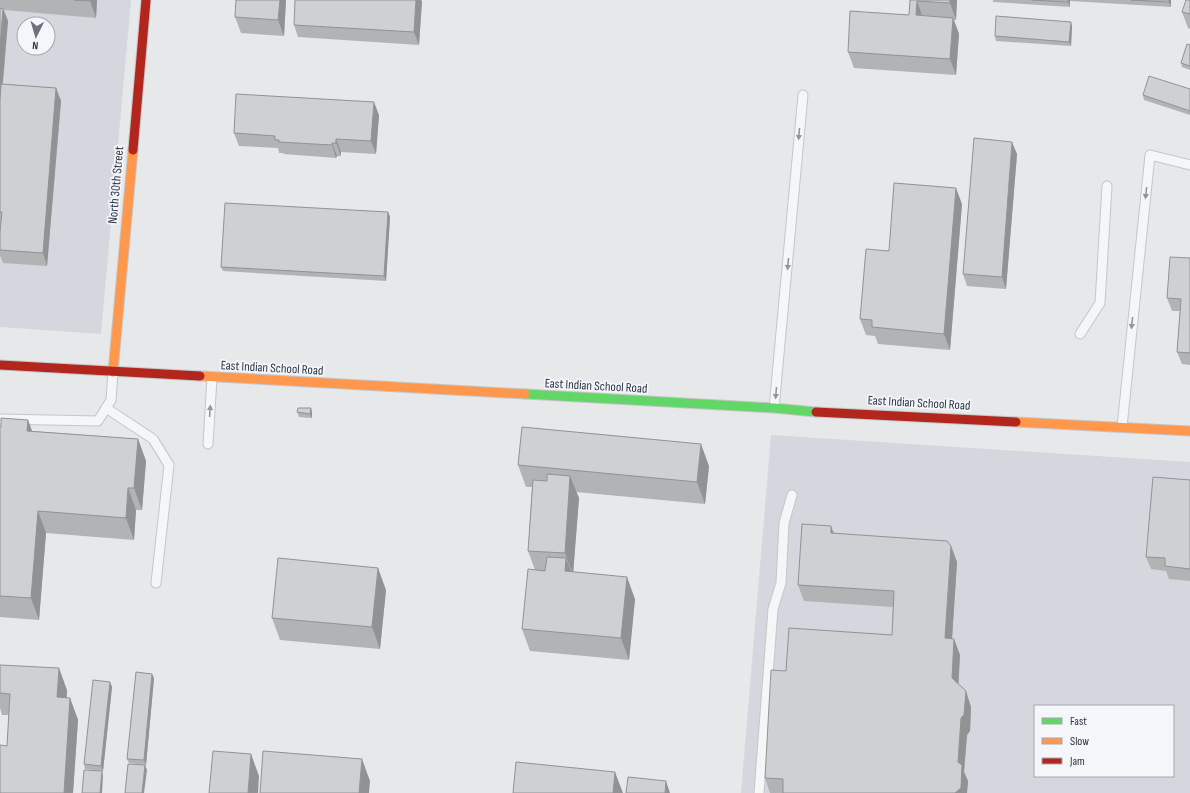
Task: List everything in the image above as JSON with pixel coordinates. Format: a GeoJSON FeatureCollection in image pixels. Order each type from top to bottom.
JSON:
{"type":"FeatureCollection","features":[{"type":"Feature","properties":{"kind":"main road","name":"North 30th Street"},"geometry":{"type":"LineString","coordinates":[[113,372],[146,0]]}},
{"type":"Feature","properties":{"kind":"main road","name":"East Indian School Road"},"geometry":{"type":"LineString","coordinates":[[0,365],[212,378],[774,408],[796,411],[1190,430]]}},
{"type":"Feature","properties":{"kind":"lane"},"geometry":{"type":"LineString","coordinates":[[774,408],[803,96]]}},
{"type":"Feature","properties":{"kind":"lane"},"geometry":{"type":"LineString","coordinates":[[1122,427],[1150,154],[1190,165]]}},
{"type":"Feature","properties":{"kind":"lane"},"geometry":{"type":"LineString","coordinates":[[1080,334],[1100,304],[1107,186]]}},
{"type":"Feature","properties":{"kind":"lane"},"geometry":{"type":"LineString","coordinates":[[0,419],[98,421],[111,400],[113,372]]}},
{"type":"Feature","properties":{"kind":"lane"},"geometry":{"type":"LineString","coordinates":[[208,444],[212,378]]}},
{"type":"Feature","properties":{"kind":"lane"},"geometry":{"type":"LineString","coordinates":[[106,408],[153,439],[169,465],[156,583]]}},
{"type":"Feature","properties":{"kind":"lane"},"geometry":{"type":"LineString","coordinates":[[759,793],[772,609],[781,583],[784,523],[792,495]]}},
{"type":"Feature","properties":{"kind":"shaded area"},"geometry":{"type":"Polygon","coordinates":[[[0,0],[131,0],[101,334],[0,327],[0,0]]]}},
{"type":"Feature","properties":{"kind":"shaded area"},"geometry":{"type":"Polygon","coordinates":[[[771,435],[1190,462],[1190,793],[741,793],[771,435]]]}},
{"type":"Feature","properties":{"kind":"building"},"geometry":{"type":"Polygon","coordinates":[[[236,0],[280,0],[278,20],[235,17],[236,0]]]}},
{"type":"Feature","properties":{"kind":"building"},"geometry":{"type":"Polygon","coordinates":[[[295,0],[416,0],[414,32],[294,25],[295,0]]]}},
{"type":"Feature","properties":{"kind":"building"},"geometry":{"type":"Polygon","coordinates":[[[910,0],[950,0],[950,3],[917,1],[916,15],[953,18],[950,59],[848,52],[850,11],[909,15],[910,0]]]}},
{"type":"Feature","properties":{"kind":"building"},"geometry":{"type":"Polygon","coordinates":[[[1032,0],[1068,0],[1068,2],[1032,0]]]}},
{"type":"Feature","properties":{"kind":"building"},"geometry":{"type":"Polygon","coordinates":[[[1131,0],[1169,0],[1169,2],[1131,0]]]}},
{"type":"Feature","properties":{"kind":"building"},"geometry":{"type":"Polygon","coordinates":[[[1186,0],[1190,0],[1190,14],[1182,12],[1186,0]]]}},
{"type":"Feature","properties":{"kind":"building"},"geometry":{"type":"Polygon","coordinates":[[[0,8],[3,9],[0,48],[0,8]]]}},
{"type":"Feature","properties":{"kind":"building"},"geometry":{"type":"Polygon","coordinates":[[[996,16],[1071,22],[1069,42],[995,36],[996,16]]]}},
{"type":"Feature","properties":{"kind":"building"},"geometry":{"type":"Polygon","coordinates":[[[1187,44],[1190,45],[1190,66],[1181,63],[1187,44]]]}},
{"type":"Feature","properties":{"kind":"building"},"geometry":{"type":"Polygon","coordinates":[[[1149,76],[1190,89],[1190,111],[1143,95],[1149,76]]]}},
{"type":"Feature","properties":{"kind":"building"},"geometry":{"type":"Polygon","coordinates":[[[1,84],[56,88],[43,253],[0,250],[2,212],[0,212],[1,84]]]}},
{"type":"Feature","properties":{"kind":"building"},"geometry":{"type":"Polygon","coordinates":[[[236,94],[374,102],[371,141],[336,139],[336,143],[332,143],[332,145],[279,142],[279,140],[275,140],[275,136],[234,133],[236,94]]]}},
{"type":"Feature","properties":{"kind":"building"},"geometry":{"type":"Polygon","coordinates":[[[974,138],[1012,142],[1002,277],[963,274],[974,138]]]}},
{"type":"Feature","properties":{"kind":"building"},"geometry":{"type":"Polygon","coordinates":[[[894,183],[956,188],[944,334],[872,327],[872,320],[860,319],[866,249],[889,251],[894,183]]]}},
{"type":"Feature","properties":{"kind":"building"},"geometry":{"type":"Polygon","coordinates":[[[225,203],[388,212],[384,276],[221,267],[225,203]]]}},
{"type":"Feature","properties":{"kind":"building"},"geometry":{"type":"Polygon","coordinates":[[[1170,257],[1190,258],[1190,353],[1177,352],[1181,299],[1167,298],[1170,257]]]}},
{"type":"Feature","properties":{"kind":"building"},"geometry":{"type":"Polygon","coordinates":[[[298,408],[311,408],[310,414],[297,412],[298,408]]]}},
{"type":"Feature","properties":{"kind":"building"},"geometry":{"type":"Polygon","coordinates":[[[1,418],[28,420],[27,431],[138,439],[134,488],[128,488],[126,518],[38,511],[31,598],[0,596],[1,418]]]}},
{"type":"Feature","properties":{"kind":"building"},"geometry":{"type":"Polygon","coordinates":[[[522,427],[701,444],[697,482],[518,465],[522,427]]]}},
{"type":"Feature","properties":{"kind":"building"},"geometry":{"type":"Polygon","coordinates":[[[547,474],[570,476],[565,553],[528,551],[533,480],[547,481],[547,474]]]}},
{"type":"Feature","properties":{"kind":"building"},"geometry":{"type":"Polygon","coordinates":[[[1153,477],[1190,480],[1190,569],[1165,566],[1165,558],[1146,557],[1153,477]]]}},
{"type":"Feature","properties":{"kind":"building"},"geometry":{"type":"Polygon","coordinates":[[[802,524],[831,526],[831,533],[947,541],[951,546],[945,638],[954,639],[952,678],[966,691],[964,715],[961,718],[958,762],[962,765],[961,788],[955,793],[783,793],[783,779],[765,778],[771,670],[786,671],[789,628],[892,635],[894,591],[798,585],[802,524]]]}},
{"type":"Feature","properties":{"kind":"building"},"geometry":{"type":"Polygon","coordinates":[[[547,557],[566,558],[565,571],[627,577],[621,638],[522,629],[528,569],[545,571],[547,557]]]}},
{"type":"Feature","properties":{"kind":"building"},"geometry":{"type":"Polygon","coordinates":[[[278,558],[378,568],[372,627],[272,618],[278,558]]]}},
{"type":"Feature","properties":{"kind":"building"},"geometry":{"type":"Polygon","coordinates":[[[0,665],[59,668],[57,697],[70,698],[64,793],[0,793],[0,745],[7,746],[10,694],[0,693],[0,665]]]}},
{"type":"Feature","properties":{"kind":"building"},"geometry":{"type":"Polygon","coordinates":[[[136,672],[152,674],[144,760],[127,759],[136,672]]]}},
{"type":"Feature","properties":{"kind":"building"},"geometry":{"type":"Polygon","coordinates":[[[93,680],[110,682],[101,766],[84,764],[93,680]]]}},
{"type":"Feature","properties":{"kind":"building"},"geometry":{"type":"Polygon","coordinates":[[[213,751],[251,754],[248,793],[209,793],[213,751]]]}},
{"type":"Feature","properties":{"kind":"building"},"geometry":{"type":"Polygon","coordinates":[[[263,751],[362,759],[359,793],[260,793],[263,751]]]}},
{"type":"Feature","properties":{"kind":"building"},"geometry":{"type":"Polygon","coordinates":[[[516,762],[615,772],[613,793],[513,793],[516,762]]]}},
{"type":"Feature","properties":{"kind":"building"},"geometry":{"type":"Polygon","coordinates":[[[128,764],[145,765],[142,793],[125,793],[128,764]]]}},
{"type":"Feature","properties":{"kind":"building"},"geometry":{"type":"Polygon","coordinates":[[[84,770],[102,771],[100,793],[82,793],[84,770]]]}},
{"type":"Feature","properties":{"kind":"building"},"geometry":{"type":"Polygon","coordinates":[[[628,777],[666,781],[665,793],[626,793],[628,777]]]}},
{"type":"Feature","properties":{"kind":"traffic: fast"},"geometry":{"type":"LineString","coordinates":[[525,394],[774,408],[816,412]]}},
{"type":"Feature","properties":{"kind":"traffic: slow"},"geometry":{"type":"LineString","coordinates":[[113,372],[133,150]]}},
{"type":"Feature","properties":{"kind":"traffic: slow"},"geometry":{"type":"LineString","coordinates":[[200,376],[525,394]]}},
{"type":"Feature","properties":{"kind":"traffic: slow"},"geometry":{"type":"LineString","coordinates":[[1016,422],[1190,431]]}},
{"type":"Feature","properties":{"kind":"traffic: jam"},"geometry":{"type":"LineString","coordinates":[[133,150],[146,0]]}},
{"type":"Feature","properties":{"kind":"traffic: jam"},"geometry":{"type":"LineString","coordinates":[[0,365],[200,376]]}},
{"type":"Feature","properties":{"kind":"traffic: jam"},"geometry":{"type":"LineString","coordinates":[[816,412],[1016,422]]}}]}
